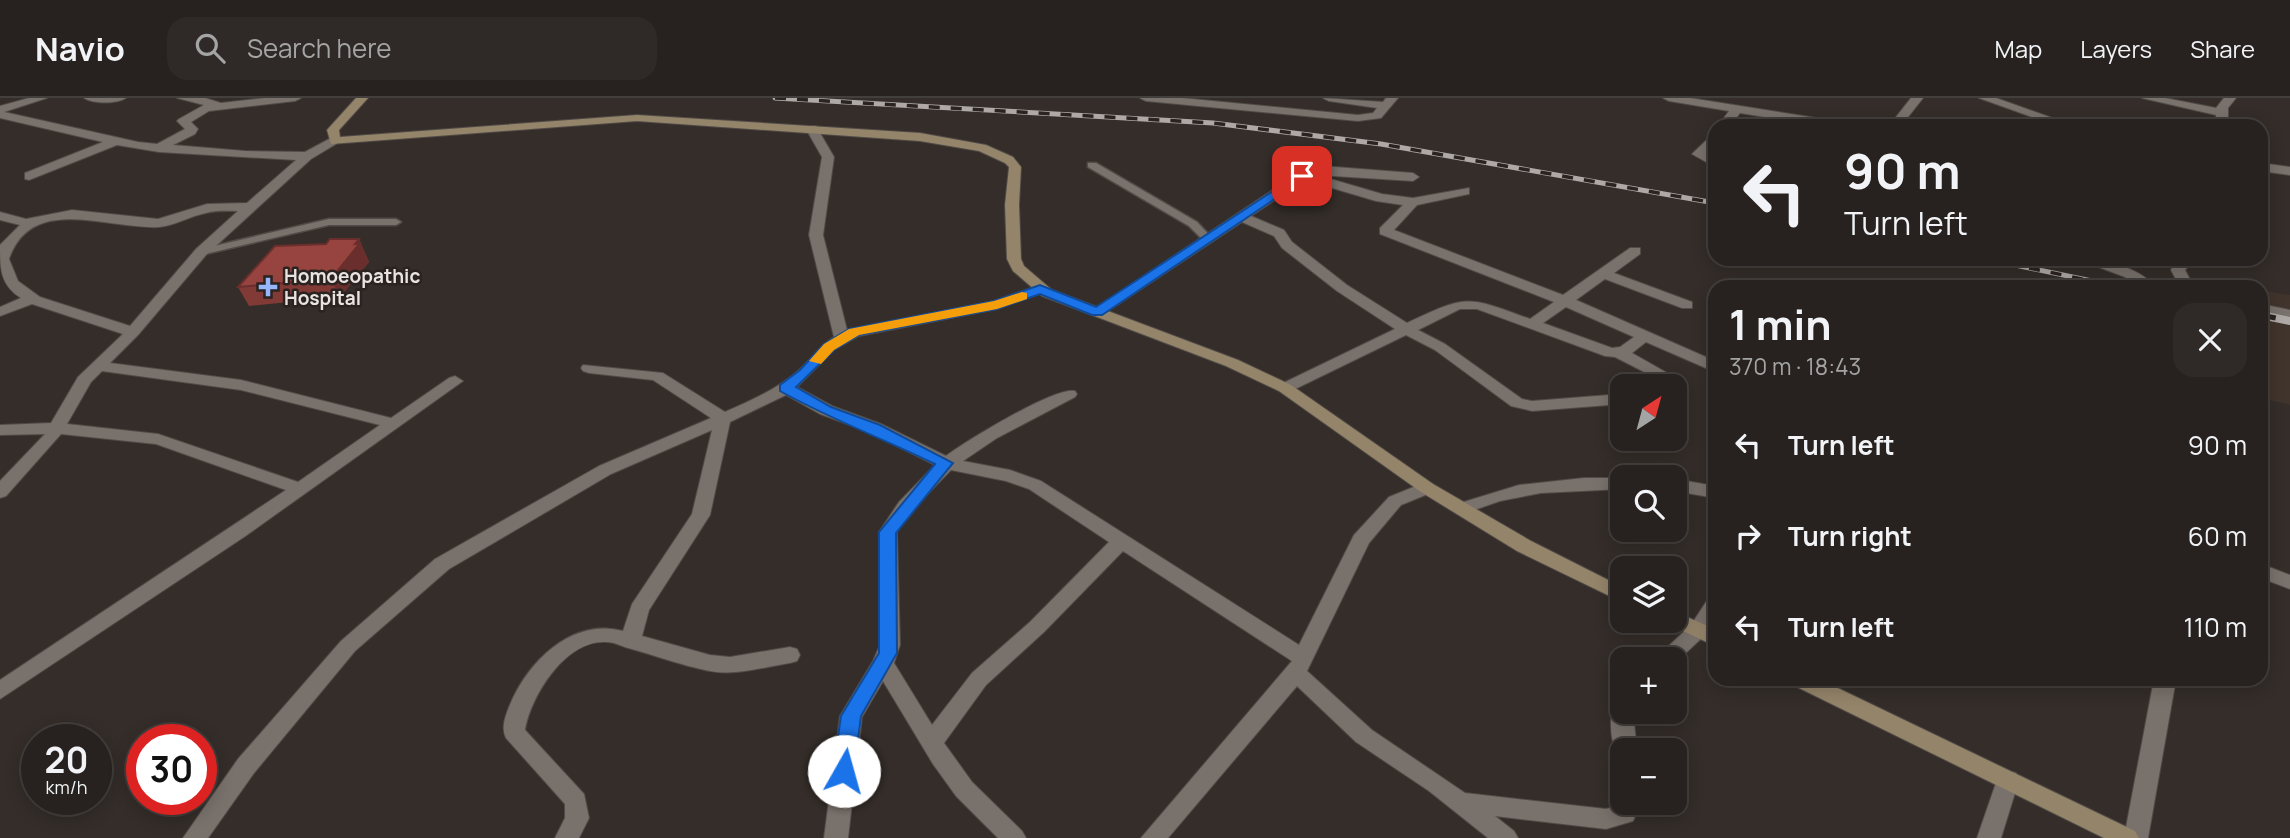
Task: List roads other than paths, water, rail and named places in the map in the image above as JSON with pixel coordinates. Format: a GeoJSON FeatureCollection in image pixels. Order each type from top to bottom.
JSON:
{"type":"FeatureCollection","features":[{"type":"Feature","properties":{"kind":"street"},"geometry":{"type":"LineString","coordinates":[[0,110],[41,98]]}},
{"type":"Feature","properties":{"kind":"street"},"geometry":{"type":"LineString","coordinates":[[90,98],[120,98]]}},
{"type":"Feature","properties":{"kind":"street"},"geometry":{"type":"LineString","coordinates":[[159,148],[191,131],[183,121],[215,103],[183,98]]}},
{"type":"Feature","properties":{"kind":"street"},"geometry":{"type":"LineString","coordinates":[[206,108],[295,98]]}},
{"type":"Feature","properties":{"kind":"street"},"geometry":{"type":"LineString","coordinates":[[335,141],[333,130],[362,98]]}},
{"type":"Feature","properties":{"kind":"street"},"geometry":{"type":"LineString","coordinates":[[1146,98],[1358,118],[1377,116],[1390,102]]}},
{"type":"Feature","properties":{"kind":"street"},"geometry":{"type":"LineString","coordinates":[[1329,98],[1390,102]]}},
{"type":"Feature","properties":{"kind":"street"},"geometry":{"type":"LineString","coordinates":[[1669,98],[1799,119]]}},
{"type":"Feature","properties":{"kind":"street"},"geometry":{"type":"LineString","coordinates":[[1900,119],[1917,98]]}},
{"type":"Feature","properties":{"kind":"street"},"geometry":{"type":"LineString","coordinates":[[1985,98],[2049,119]]}},
{"type":"Feature","properties":{"kind":"street"},"geometry":{"type":"LineString","coordinates":[[2148,98],[2222,113]]}},
{"type":"Feature","properties":{"kind":"street"},"geometry":{"type":"LineString","coordinates":[[2222,119],[2222,107],[2230,98]]}},
{"type":"Feature","properties":{"kind":"street"},"geometry":{"type":"LineString","coordinates":[[1729,119],[1737,109]]}},
{"type":"Feature","properties":{"kind":"street"},"geometry":{"type":"LineString","coordinates":[[0,116],[113,142],[159,148],[307,156]]}},
{"type":"Feature","properties":{"kind":"street"},"geometry":{"type":"LineString","coordinates":[[0,492],[56,428],[75,391],[133,332],[201,252],[307,156],[335,141],[615,119],[811,129],[929,138],[982,148],[1009,160],[1015,167],[1012,205],[1014,260],[1040,289],[1231,363],[1285,388],[1427,488],[1524,546],[1610,589]]}},
{"type":"Feature","properties":{"kind":"street"},"geometry":{"type":"LineString","coordinates":[[811,129],[828,157],[816,235],[842,338]]}},
{"type":"Feature","properties":{"kind":"street"},"geometry":{"type":"LineString","coordinates":[[29,176],[113,142]]}},
{"type":"Feature","properties":{"kind":"street"},"geometry":{"type":"LineString","coordinates":[[1708,144],[1698,155],[1708,160]]}},
{"type":"Feature","properties":{"kind":"street"},"geometry":{"type":"LineString","coordinates":[[2268,168],[2290,171]]}},
{"type":"Feature","properties":{"kind":"street"},"geometry":{"type":"LineString","coordinates":[[1097,313],[1302,176],[1322,170],[1413,177]]}},
{"type":"Feature","properties":{"kind":"street"},"geometry":{"type":"LineString","coordinates":[[1302,176],[1381,198],[1413,202],[1464,191]]}},
{"type":"Feature","properties":{"kind":"street"},"geometry":{"type":"LineString","coordinates":[[1413,202],[1385,231],[1565,301],[1708,362]]}},
{"type":"Feature","properties":{"kind":"street"},"geometry":{"type":"LineString","coordinates":[[0,216],[26,223],[72,214],[159,223],[207,208],[253,207]]}},
{"type":"Feature","properties":{"kind":"street"},"geometry":{"type":"LineString","coordinates":[[1242,217],[1279,233],[1287,246],[1342,288],[1406,330],[1440,347],[1517,403],[1532,406],[1610,400]]}},
{"type":"Feature","properties":{"kind":"street"},"geometry":{"type":"LineString","coordinates":[[26,223],[27,227],[7,245],[2,259],[12,283],[33,299],[133,332]]}},
{"type":"Feature","properties":{"kind":"street"},"geometry":{"type":"LineString","coordinates":[[1534,323],[1635,251]]}},
{"type":"Feature","properties":{"kind":"street"},"geometry":{"type":"LineString","coordinates":[[2105,266],[2130,274],[2139,280]]}},
{"type":"Feature","properties":{"kind":"street"},"geometry":{"type":"LineString","coordinates":[[1604,274],[1687,305]]}},
{"type":"Feature","properties":{"kind":"street"},"geometry":{"type":"LineString","coordinates":[[195,838],[246,766],[348,646],[421,579],[605,470],[786,388],[842,338],[879,326],[997,305],[1040,289]]}},
{"type":"Feature","properties":{"kind":"street"},"geometry":{"type":"LineString","coordinates":[[0,312],[33,299]]}},
{"type":"Feature","properties":{"kind":"street"},"geometry":{"type":"LineString","coordinates":[[1285,388],[1457,305],[1466,304],[1534,323],[1602,351],[1619,353],[1663,374]]}},
{"type":"Feature","properties":{"kind":"street"},"geometry":{"type":"LineString","coordinates":[[2268,309],[2290,314]]}},
{"type":"Feature","properties":{"kind":"street"},"geometry":{"type":"LineString","coordinates":[[1619,353],[1645,336]]}},
{"type":"Feature","properties":{"kind":"street"},"geometry":{"type":"LineString","coordinates":[[99,366],[242,385],[395,424]]}},
{"type":"Feature","properties":{"kind":"street"},"geometry":{"type":"LineString","coordinates":[[589,368],[657,376],[723,418]]}},
{"type":"Feature","properties":{"kind":"street"},"geometry":{"type":"LineString","coordinates":[[0,691],[455,381]]}},
{"type":"Feature","properties":{"kind":"street"},"geometry":{"type":"LineString","coordinates":[[786,388],[826,410],[874,428],[945,463],[1010,476],[1035,485],[1122,540],[1300,665],[1364,736],[1461,802],[1506,838]]}},
{"type":"Feature","properties":{"kind":"street"},"geometry":{"type":"LineString","coordinates":[[836,838],[851,716],[883,663],[890,645],[888,532],[945,463],[982,438],[1069,394]]}},
{"type":"Feature","properties":{"kind":"street"},"geometry":{"type":"LineString","coordinates":[[630,641],[639,609],[701,515],[723,418]]}},
{"type":"Feature","properties":{"kind":"street"},"geometry":{"type":"LineString","coordinates":[[0,430],[56,428],[158,439],[300,489]]}},
{"type":"Feature","properties":{"kind":"street"},"geometry":{"type":"LineString","coordinates":[[1463,508],[1483,498],[1610,483]]}},
{"type":"Feature","properties":{"kind":"street"},"geometry":{"type":"LineString","coordinates":[[1687,487],[1708,491]]}},
{"type":"Feature","properties":{"kind":"street"},"geometry":{"type":"LineString","coordinates":[[1153,838],[1300,665],[1361,540],[1395,501],[1427,488]]}},
{"type":"Feature","properties":{"kind":"street"},"geometry":{"type":"LineString","coordinates":[[932,742],[979,679],[1037,627],[1122,540]]}},
{"type":"Feature","properties":{"kind":"street"},"geometry":{"type":"LineString","coordinates":[[2268,574],[2290,582]]}},
{"type":"Feature","properties":{"kind":"street"},"geometry":{"type":"LineString","coordinates":[[1687,625],[1707,634]]}},
{"type":"Feature","properties":{"kind":"street"},"geometry":{"type":"LineString","coordinates":[[567,838],[577,818],[576,801],[514,732],[517,712],[538,674],[581,639],[607,634],[710,663],[730,664],[790,655]]}},
{"type":"Feature","properties":{"kind":"street"},"geometry":{"type":"LineString","coordinates":[[1686,647],[1707,634]]}},
{"type":"Feature","properties":{"kind":"street"},"geometry":{"type":"LineString","coordinates":[[883,663],[964,789],[1014,838]]}},
{"type":"Feature","properties":{"kind":"street"},"geometry":{"type":"LineString","coordinates":[[1814,686],[2127,838]]}},
{"type":"Feature","properties":{"kind":"street"},"geometry":{"type":"LineString","coordinates":[[2136,838],[2164,686]]}},
{"type":"Feature","properties":{"kind":"street"},"geometry":{"type":"LineString","coordinates":[[1989,838],[2008,780]]}},
{"type":"Feature","properties":{"kind":"street"},"geometry":{"type":"LineString","coordinates":[[1461,802],[1606,820],[1622,815]]}},
{"type":"Feature","properties":{"kind":"lane"},"geometry":{"type":"LineString","coordinates":[[1092,165],[1193,224],[1209,240]]}},
{"type":"Feature","properties":{"kind":"lane"},"geometry":{"type":"LineString","coordinates":[[201,252],[329,222],[396,222]]}},
{"type":"Feature","properties":{"kind":"railway"},"geometry":{"type":"LineString","coordinates":[[775,98],[1213,123],[1381,144],[1708,202]]}},
{"type":"Feature","properties":{"kind":"railway"},"geometry":{"type":"LineString","coordinates":[[2020,266],[2087,280]]}},
{"type":"Feature","properties":{"kind":"railway"},"geometry":{"type":"LineString","coordinates":[[2268,316],[2290,321]]}},
{"type":"Feature","properties":{"kind":"place","name":"Homoeopathic Hospital"},"geometry":{"type":"Point","coordinates":[268,287]}}]}
